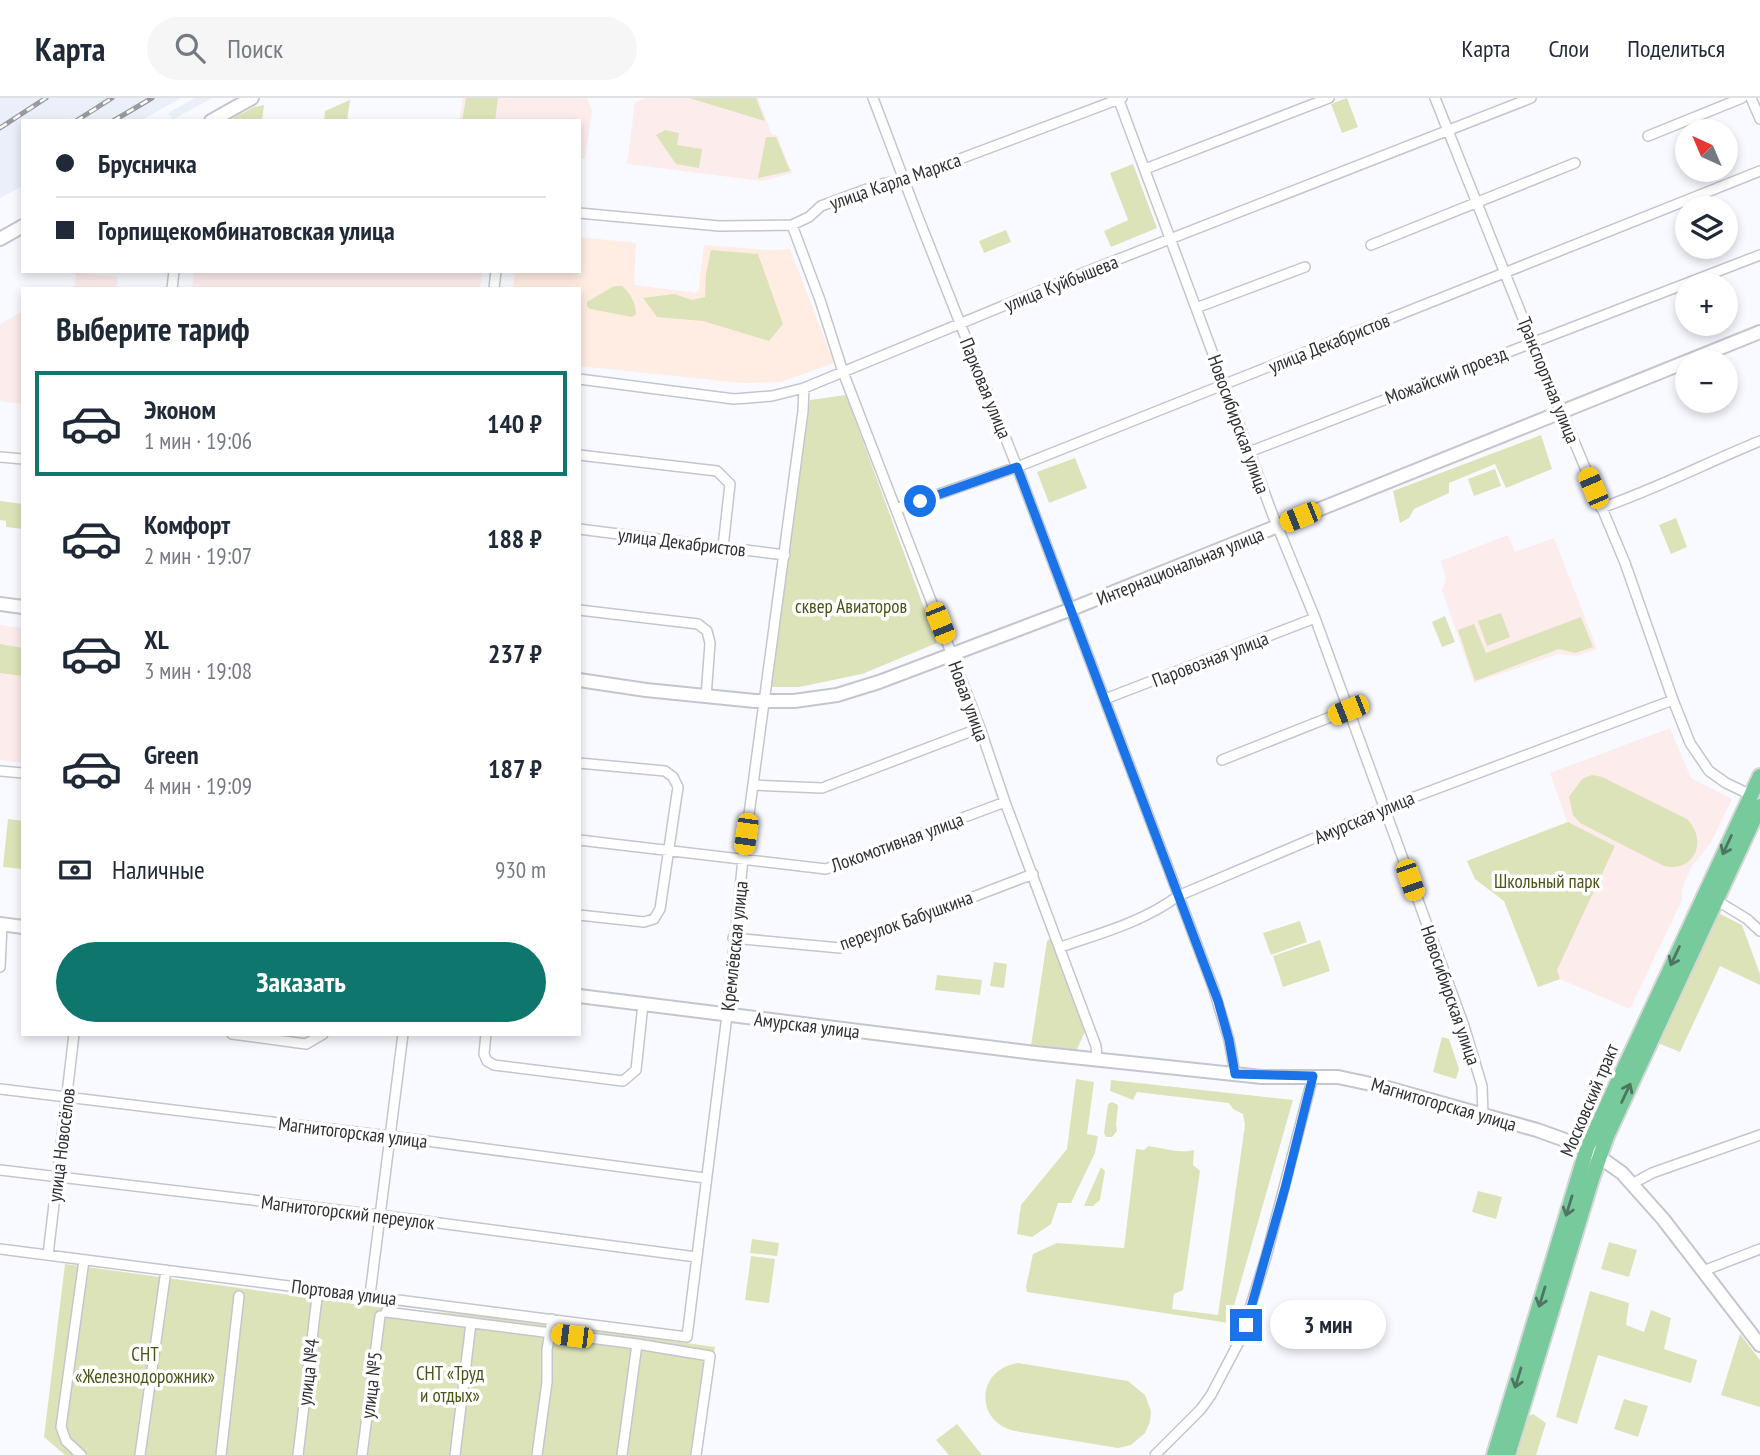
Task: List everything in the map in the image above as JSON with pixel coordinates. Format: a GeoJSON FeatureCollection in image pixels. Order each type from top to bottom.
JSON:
{"type":"FeatureCollection","features":[{"type":"Feature","properties":{"kind":"main road","name":"Московский тракт"},"geometry":{"type":"LineString","coordinates":[[1508,1455],[1593,1152],[1619,1109],[1716,901],[1755,800],[1760,776]]}},
{"type":"Feature","properties":{"kind":"main road","name":"Московский тракт"},"geometry":{"type":"LineString","coordinates":[[1494,1455],[1593,1152],[1755,800]]}},
{"type":"Feature","properties":{"kind":"street"},"geometry":{"type":"LineString","coordinates":[[215,119],[252,98]]}},
{"type":"Feature","properties":{"kind":"street","name":"Парковая улица"},"geometry":{"type":"LineString","coordinates":[[873,98],[1017,467],[1223,1016],[1235,1074]]}},
{"type":"Feature","properties":{"kind":"street","name":"улица Карла Маркса"},"geometry":{"type":"LineString","coordinates":[[792,225],[809,217],[821,206],[881,184],[904,180],[1120,98]]}},
{"type":"Feature","properties":{"kind":"street","name":"Новосибирская улица"},"geometry":{"type":"LineString","coordinates":[[1120,98],[1224,386],[1315,618],[1464,1026],[1482,1086],[1483,1115]]}},
{"type":"Feature","properties":{"kind":"street"},"geometry":{"type":"LineString","coordinates":[[1145,169],[1329,98]]}},
{"type":"Feature","properties":{"kind":"street","name":"Транспортная улица"},"geometry":{"type":"LineString","coordinates":[[1435,98],[1532,341],[1625,563],[1690,743],[1702,764],[1719,779],[1755,800]]}},
{"type":"Feature","properties":{"kind":"street","name":"улица Куйбышева"},"geometry":{"type":"LineString","coordinates":[[581,379],[734,399],[772,396],[804,388],[960,323],[1531,98]]}},
{"type":"Feature","properties":{"kind":"street"},"geometry":{"type":"LineString","coordinates":[[1648,136],[1742,98]]}},
{"type":"Feature","properties":{"kind":"street"},"geometry":{"type":"LineString","coordinates":[[1751,98],[1760,119]]}},
{"type":"Feature","properties":{"kind":"street"},"geometry":{"type":"LineString","coordinates":[[1371,244],[1575,163]]}},
{"type":"Feature","properties":{"kind":"street","name":"улица Декабристов"},"geometry":{"type":"LineString","coordinates":[[896,509],[1017,467],[1760,171]]}},
{"type":"Feature","properties":{"kind":"street"},"geometry":{"type":"LineString","coordinates":[[581,213],[719,226],[792,225]]}},
{"type":"Feature","properties":{"kind":"street","name":"Новая улица"},"geometry":{"type":"LineString","coordinates":[[792,225],[843,372],[1061,947],[1096,1046],[1097,1059]]}},
{"type":"Feature","properties":{"kind":"street"},"geometry":{"type":"LineString","coordinates":[[0,239],[21,227]]}},
{"type":"Feature","properties":{"kind":"street","name":"Можайский проезд"},"geometry":{"type":"LineString","coordinates":[[1249,452],[1760,255]]}},
{"type":"Feature","properties":{"kind":"street"},"geometry":{"type":"LineString","coordinates":[[1196,308],[1305,267]]}},
{"type":"Feature","properties":{"kind":"street","name":"Интернациональная улица"},"geometry":{"type":"LineString","coordinates":[[581,680],[765,702],[837,695],[1069,610],[1760,332]]}},
{"type":"Feature","properties":{"kind":"street","name":"Кремлёвская улица"},"geometry":{"type":"LineString","coordinates":[[687,1337],[727,1015],[733,938],[785,555],[804,388]]}},
{"type":"Feature","properties":{"kind":"street"},"geometry":{"type":"LineString","coordinates":[[1601,508],[1671,482],[1684,472],[1760,441]]}},
{"type":"Feature","properties":{"kind":"street"},"geometry":{"type":"LineString","coordinates":[[581,455],[717,471],[730,484],[723,547]]}},
{"type":"Feature","properties":{"kind":"street"},"geometry":{"type":"LineString","coordinates":[[0,457],[21,459]]}},
{"type":"Feature","properties":{"kind":"street","name":"улица Декабристов"},"geometry":{"type":"LineString","coordinates":[[581,529],[785,555]]}},
{"type":"Feature","properties":{"kind":"street"},"geometry":{"type":"LineString","coordinates":[[0,604],[21,607]]}},
{"type":"Feature","properties":{"kind":"street"},"geometry":{"type":"LineString","coordinates":[[581,610],[698,624],[707,631],[710,643],[706,697]]}},
{"type":"Feature","properties":{"kind":"street","name":"Паровозная улица"},"geometry":{"type":"LineString","coordinates":[[1105,699],[1315,618]]}},
{"type":"Feature","properties":{"kind":"street","name":"Амурская улица"},"geometry":{"type":"LineString","coordinates":[[1061,947],[1160,910],[1178,896],[1385,808],[1673,700]]}},
{"type":"Feature","properties":{"kind":"street"},"geometry":{"type":"LineString","coordinates":[[1222,760],[1348,710]]}},
{"type":"Feature","properties":{"kind":"street"},"geometry":{"type":"LineString","coordinates":[[753,785],[822,788],[980,728]]}},
{"type":"Feature","properties":{"kind":"street"},"geometry":{"type":"LineString","coordinates":[[581,763],[665,771],[673,777],[678,787],[660,909],[654,919],[644,922],[581,915]]}},
{"type":"Feature","properties":{"kind":"street"},"geometry":{"type":"LineString","coordinates":[[0,771],[21,773]]}},
{"type":"Feature","properties":{"kind":"street","name":"Локомотивная улица"},"geometry":{"type":"LineString","coordinates":[[581,840],[826,869],[1005,802]]}},
{"type":"Feature","properties":{"kind":"street","name":"переулок Бабушкина"},"geometry":{"type":"LineString","coordinates":[[733,938],[840,948],[1033,874]]}},
{"type":"Feature","properties":{"kind":"street"},"geometry":{"type":"LineString","coordinates":[[1716,901],[1747,919],[1760,931]]}},
{"type":"Feature","properties":{"kind":"street"},"geometry":{"type":"LineString","coordinates":[[0,967],[1,925],[21,927]]}},
{"type":"Feature","properties":{"kind":"street","name":"Амурская улица"},"geometry":{"type":"LineString","coordinates":[[581,996],[1035,1053]]}},
{"type":"Feature","properties":{"kind":"street"},"geometry":{"type":"LineString","coordinates":[[486,1036],[484,1054],[487,1061],[494,1065],[623,1081],[636,1070],[643,1004]]}},
{"type":"Feature","properties":{"kind":"street","name":"улица Новосёлов"},"geometry":{"type":"LineString","coordinates":[[48,1255],[74,1036]]}},
{"type":"Feature","properties":{"kind":"street"},"geometry":{"type":"LineString","coordinates":[[247,1036],[306,1044],[320,1036]]}},
{"type":"Feature","properties":{"kind":"street"},"geometry":{"type":"LineString","coordinates":[[370,1295],[402,1036]]}},
{"type":"Feature","properties":{"kind":"street","name":"Магнитогорская улица"},"geometry":{"type":"LineString","coordinates":[[1035,1053],[1235,1074],[1353,1079],[1554,1135],[1593,1152],[1632,1184],[1760,1345]]}},
{"type":"Feature","properties":{"kind":"street"},"geometry":{"type":"LineString","coordinates":[[1155,1455],[1206,1402],[1240,1340],[1273,1234],[1313,1076]]}},
{"type":"Feature","properties":{"kind":"street","name":"Магнитогорская улица"},"geometry":{"type":"LineString","coordinates":[[0,1089],[705,1178]]}},
{"type":"Feature","properties":{"kind":"street"},"geometry":{"type":"LineString","coordinates":[[1632,1184],[1652,1173],[1760,1135]]}},
{"type":"Feature","properties":{"kind":"street","name":"Магнитогорский переулок"},"geometry":{"type":"LineString","coordinates":[[0,1170],[379,1215],[696,1258]]}},
{"type":"Feature","properties":{"kind":"street","name":"Портовая улица"},"geometry":{"type":"LineString","coordinates":[[0,1249],[687,1337]]}},
{"type":"Feature","properties":{"kind":"street"},"geometry":{"type":"LineString","coordinates":[[1703,1271],[1760,1249]]}},
{"type":"Feature","properties":{"kind":"street"},"geometry":{"type":"LineString","coordinates":[[81,1455],[66,1441],[61,1427],[84,1260]]}},
{"type":"Feature","properties":{"kind":"street"},"geometry":{"type":"LineString","coordinates":[[140,1455],[166,1270]]}},
{"type":"Feature","properties":{"kind":"street","name":"улица №4"},"geometry":{"type":"LineString","coordinates":[[298,1455],[318,1289]]}},
{"type":"Feature","properties":{"kind":"street"},"geometry":{"type":"LineString","coordinates":[[221,1455],[239,1296]]}},
{"type":"Feature","properties":{"kind":"street","name":"улица №5"},"geometry":{"type":"LineString","coordinates":[[362,1455],[383,1314],[471,1323]]}},
{"type":"Feature","properties":{"kind":"street"},"geometry":{"type":"LineString","coordinates":[[537,1455],[552,1320]]}},
{"type":"Feature","properties":{"kind":"street"},"geometry":{"type":"LineString","coordinates":[[455,1455],[471,1323],[710,1356],[696,1455]]}},
{"type":"Feature","properties":{"kind":"street"},"geometry":{"type":"LineString","coordinates":[[622,1455],[638,1344]]}},
{"type":"Feature","properties":{"kind":"shaded area"},"geometry":{"type":"Polygon","coordinates":[[[0,98],[181,98],[144,119],[21,119],[21,187],[0,198],[0,98]]]}},
{"type":"Feature","properties":{"kind":"shaded area"},"geometry":{"type":"Polygon","coordinates":[[[195,98],[212,98],[174,119],[168,113],[195,98]]]}},
{"type":"Feature","properties":{"kind":"shaded area"},"geometry":{"type":"Polygon","coordinates":[[[463,98],[587,98],[592,111],[585,159],[581,158],[581,119],[459,119],[463,98]]]}},
{"type":"Feature","properties":{"kind":"shaded area"},"geometry":{"type":"Polygon","coordinates":[[[647,98],[758,98],[772,135],[777,135],[792,173],[762,181],[627,164],[635,102],[647,98]]]}},
{"type":"Feature","properties":{"kind":"shaded area"},"geometry":{"type":"Polygon","coordinates":[[[581,237],[636,243],[634,285],[698,293],[704,245],[790,249],[834,363],[781,382],[742,383],[581,366],[581,287],[513,287],[515,273],[581,273],[581,237]]]}},
{"type":"Feature","properties":{"kind":"shaded area"},"geometry":{"type":"Polygon","coordinates":[[[76,273],[118,277],[116,287],[74,287],[76,273]]]}},
{"type":"Feature","properties":{"kind":"shaded area"},"geometry":{"type":"Polygon","coordinates":[[[194,273],[482,273],[480,287],[192,287],[194,273]]]}},
{"type":"Feature","properties":{"kind":"shaded area"},"geometry":{"type":"Polygon","coordinates":[[[21,312],[21,404],[0,401],[0,324],[21,312]]]}},
{"type":"Feature","properties":{"kind":"shaded area"},"geometry":{"type":"Polygon","coordinates":[[[1508,535],[1515,552],[1554,538],[1597,649],[1577,656],[1558,654],[1474,683],[1442,590],[1446,579],[1441,561],[1508,535]]]}},
{"type":"Feature","properties":{"kind":"shaded area"},"geometry":{"type":"Polygon","coordinates":[[[0,625],[21,628],[21,763],[0,760],[0,625]]]}},
{"type":"Feature","properties":{"kind":"shaded area"},"geometry":{"type":"Polygon","coordinates":[[[1670,728],[1691,778],[1732,799],[1710,844],[1692,866],[1682,889],[1682,900],[1630,1009],[1560,979],[1538,987],[1504,901],[1475,879],[1467,861],[1567,822],[1550,773],[1670,728]]]}},
{"type":"Feature","properties":{"kind":"green space"},"geometry":{"type":"Polygon","coordinates":[[[466,98],[498,98],[495,119],[462,119],[466,98]]]}},
{"type":"Feature","properties":{"kind":"green space"},"geometry":{"type":"Polygon","coordinates":[[[689,98],[756,98],[765,121],[689,98]]]}},
{"type":"Feature","properties":{"kind":"green space"},"geometry":{"type":"Polygon","coordinates":[[[1347,98],[1358,127],[1342,133],[1331,104],[1347,98]]]}},
{"type":"Feature","properties":{"kind":"green space"},"geometry":{"type":"Polygon","coordinates":[[[350,100],[347,119],[324,119],[325,111],[350,100]]]}},
{"type":"Feature","properties":{"kind":"green space"},"geometry":{"type":"Polygon","coordinates":[[[264,105],[262,119],[232,119],[254,107],[264,105]]]}},
{"type":"Feature","properties":{"kind":"green space"},"geometry":{"type":"Polygon","coordinates":[[[665,130],[679,133],[677,145],[702,149],[699,168],[676,164],[656,135],[665,130]]]}},
{"type":"Feature","properties":{"kind":"green space"},"geometry":{"type":"Polygon","coordinates":[[[766,137],[776,137],[790,171],[758,178],[766,137]]]}},
{"type":"Feature","properties":{"kind":"green space"},"geometry":{"type":"Polygon","coordinates":[[[1133,164],[1157,228],[1111,247],[1104,231],[1128,220],[1110,173],[1133,164]]]}},
{"type":"Feature","properties":{"kind":"green space"},"geometry":{"type":"Polygon","coordinates":[[[1006,230],[1011,242],[984,253],[979,241],[1006,230]]]}},
{"type":"Feature","properties":{"kind":"green space"},"geometry":{"type":"Polygon","coordinates":[[[711,250],[758,254],[783,324],[769,341],[703,321],[657,317],[643,298],[674,294],[692,300],[705,297],[711,250]]]}},
{"type":"Feature","properties":{"kind":"green space"},"geometry":{"type":"Polygon","coordinates":[[[614,286],[622,286],[632,298],[636,314],[632,317],[590,309],[587,306],[587,302],[614,286]]]}},
{"type":"Feature","properties":{"kind":"green space","name":"сквер Авиаторов"},"geometry":{"type":"Polygon","coordinates":[[[846,395],[937,643],[862,674],[799,687],[771,687],[810,400],[846,395]]]}},
{"type":"Feature","properties":{"kind":"green space"},"geometry":{"type":"Polygon","coordinates":[[[1541,435],[1552,469],[1506,488],[1495,464],[1449,483],[1449,493],[1414,509],[1409,518],[1400,523],[1393,491],[1541,435]]]}},
{"type":"Feature","properties":{"kind":"green space"},"geometry":{"type":"Polygon","coordinates":[[[1075,458],[1087,488],[1049,503],[1037,472],[1075,458]]]}},
{"type":"Feature","properties":{"kind":"green space"},"geometry":{"type":"Polygon","coordinates":[[[1495,469],[1501,486],[1474,496],[1468,479],[1495,469]]]}},
{"type":"Feature","properties":{"kind":"green space"},"geometry":{"type":"Polygon","coordinates":[[[0,501],[21,504],[21,529],[6,527],[6,521],[0,520],[0,501]]]}},
{"type":"Feature","properties":{"kind":"green space"},"geometry":{"type":"Polygon","coordinates":[[[1676,518],[1687,547],[1671,554],[1659,525],[1676,518]]]}},
{"type":"Feature","properties":{"kind":"green space"},"geometry":{"type":"Polygon","coordinates":[[[1501,613],[1510,637],[1487,646],[1478,621],[1501,613]]]}},
{"type":"Feature","properties":{"kind":"green space"},"geometry":{"type":"Polygon","coordinates":[[[1445,616],[1455,642],[1442,647],[1432,622],[1445,616]]]}},
{"type":"Feature","properties":{"kind":"green space"},"geometry":{"type":"Polygon","coordinates":[[[1581,617],[1593,647],[1575,653],[1559,649],[1475,681],[1458,630],[1474,624],[1486,653],[1581,617]]]}},
{"type":"Feature","properties":{"kind":"green space"},"geometry":{"type":"Polygon","coordinates":[[[0,644],[21,648],[21,676],[0,673],[0,644]]]}},
{"type":"Feature","properties":{"kind":"green space"},"geometry":{"type":"Polygon","coordinates":[[[1592,775],[1602,777],[1687,819],[1697,836],[1695,853],[1690,860],[1684,865],[1664,866],[1580,823],[1573,815],[1569,797],[1582,779],[1592,775]]]}},
{"type":"Feature","properties":{"kind":"green space"},"geometry":{"type":"Polygon","coordinates":[[[8,819],[21,821],[21,869],[3,867],[8,819]]]}},
{"type":"Feature","properties":{"kind":"green space","name":"Школьный парк"},"geometry":{"type":"Polygon","coordinates":[[[1568,822],[1615,846],[1557,970],[1560,979],[1538,987],[1504,901],[1475,879],[1467,861],[1568,822]]]}},
{"type":"Feature","properties":{"kind":"green space"},"geometry":{"type":"Polygon","coordinates":[[[1718,913],[1742,925],[1760,974],[1760,985],[1720,966],[1680,1052],[1653,1041],[1718,913]]]}},
{"type":"Feature","properties":{"kind":"green space"},"geometry":{"type":"Polygon","coordinates":[[[1300,921],[1307,942],[1271,955],[1263,933],[1300,921]]]}},
{"type":"Feature","properties":{"kind":"green space"},"geometry":{"type":"Polygon","coordinates":[[[1053,936],[1085,1032],[1076,1051],[1031,1046],[1047,941],[1053,936]]]}},
{"type":"Feature","properties":{"kind":"green space"},"geometry":{"type":"Polygon","coordinates":[[[1320,940],[1330,971],[1283,987],[1273,956],[1320,940]]]}},
{"type":"Feature","properties":{"kind":"green space"},"geometry":{"type":"Polygon","coordinates":[[[994,962],[1007,964],[1004,988],[990,986],[994,962]]]}},
{"type":"Feature","properties":{"kind":"green space"},"geometry":{"type":"Polygon","coordinates":[[[937,975],[982,980],[980,995],[935,990],[937,975]]]}},
{"type":"Feature","properties":{"kind":"green space"},"geometry":{"type":"Polygon","coordinates":[[[1442,1037],[1449,1039],[1459,1069],[1456,1079],[1433,1072],[1442,1037]]]}},
{"type":"Feature","properties":{"kind":"green space"},"geometry":{"type":"Polygon","coordinates":[[[1076,1079],[1094,1082],[1087,1134],[1098,1136],[1095,1153],[1071,1203],[1058,1203],[1051,1224],[1032,1237],[1017,1234],[1021,1205],[1067,1149],[1076,1079]]]}},
{"type":"Feature","properties":{"kind":"green space"},"geometry":{"type":"Polygon","coordinates":[[[1111,1080],[1293,1100],[1229,1323],[1027,1292],[1033,1254],[1057,1243],[1124,1248],[1136,1149],[1144,1150],[1148,1146],[1178,1151],[1194,1150],[1193,1165],[1200,1171],[1183,1290],[1174,1294],[1172,1309],[1218,1315],[1245,1125],[1243,1114],[1233,1109],[1229,1103],[1137,1092],[1133,1100],[1110,1091],[1111,1080]]]}},
{"type":"Feature","properties":{"kind":"green space"},"geometry":{"type":"Polygon","coordinates":[[[1112,1102],[1118,1105],[1117,1131],[1112,1137],[1106,1137],[1104,1133],[1108,1104],[1112,1102]]]}},
{"type":"Feature","properties":{"kind":"green space"},"geometry":{"type":"Polygon","coordinates":[[[1101,1167],[1105,1171],[1100,1200],[1093,1206],[1084,1206],[1101,1167]]]}},
{"type":"Feature","properties":{"kind":"green space"},"geometry":{"type":"Polygon","coordinates":[[[1478,1191],[1502,1197],[1496,1219],[1472,1212],[1478,1191]]]}},
{"type":"Feature","properties":{"kind":"green space"},"geometry":{"type":"Polygon","coordinates":[[[752,1239],[779,1243],[777,1256],[750,1253],[752,1239]]]}},
{"type":"Feature","properties":{"kind":"green space"},"geometry":{"type":"Polygon","coordinates":[[[1609,1242],[1637,1250],[1629,1277],[1601,1269],[1609,1242]]]}},
{"type":"Feature","properties":{"kind":"green space"},"geometry":{"type":"Polygon","coordinates":[[[751,1256],[775,1259],[769,1303],[745,1300],[751,1256]]]}},
{"type":"Feature","properties":{"kind":"green space"},"geometry":{"type":"Polygon","coordinates":[[[65,1264],[385,1308],[503,1317],[715,1347],[701,1455],[65,1455],[44,1437],[65,1264]]]}},
{"type":"Feature","properties":{"kind":"green space"},"geometry":{"type":"Polygon","coordinates":[[[1590,1291],[1629,1303],[1626,1325],[1644,1332],[1651,1310],[1671,1318],[1664,1349],[1697,1360],[1691,1383],[1598,1355],[1577,1424],[1556,1417],[1590,1291]]]}},
{"type":"Feature","properties":{"kind":"green space"},"geometry":{"type":"Polygon","coordinates":[[[1740,1334],[1760,1360],[1760,1407],[1721,1395],[1740,1334]]]}},
{"type":"Feature","properties":{"kind":"green space"},"geometry":{"type":"Polygon","coordinates":[[[1018,1363],[1128,1381],[1145,1395],[1151,1411],[1145,1433],[1131,1445],[1118,1448],[1015,1431],[1002,1426],[992,1417],[985,1396],[994,1375],[1004,1367],[1018,1363]]]}},
{"type":"Feature","properties":{"kind":"green space"},"geometry":{"type":"Polygon","coordinates":[[[1624,1399],[1648,1406],[1638,1437],[1614,1429],[1624,1399]]]}},
{"type":"Feature","properties":{"kind":"green space"},"geometry":{"type":"Polygon","coordinates":[[[1533,1414],[1546,1423],[1536,1455],[1516,1455],[1527,1417],[1533,1414]]]}},
{"type":"Feature","properties":{"kind":"green space"},"geometry":{"type":"Polygon","coordinates":[[[957,1424],[982,1455],[949,1455],[936,1440],[957,1424]]]}},
{"type":"Feature","properties":{"kind":"railway"},"geometry":{"type":"LineString","coordinates":[[0,128],[46,98]]}},
{"type":"Feature","properties":{"kind":"railway"},"geometry":{"type":"LineString","coordinates":[[79,119],[112,98]]}},
{"type":"Feature","properties":{"kind":"railway"},"geometry":{"type":"LineString","coordinates":[[116,119],[152,98]]}},
{"type":"Feature","properties":{"kind":"route"},"geometry":{"type":"LineString","coordinates":[[920,501],[1017,467],[1218,1001],[1235,1074],[1262,1077],[1313,1076],[1246,1325]]}},
{"type":"Feature","properties":{"kind":"park label","name":"СНТ «Железнодорожник»"},"geometry":{"type":"Point","coordinates":[145,1365]}},
{"type":"Feature","properties":{"kind":"park label","name":"СНТ «Труд и отдых»"},"geometry":{"type":"Point","coordinates":[450,1384]}}]}
